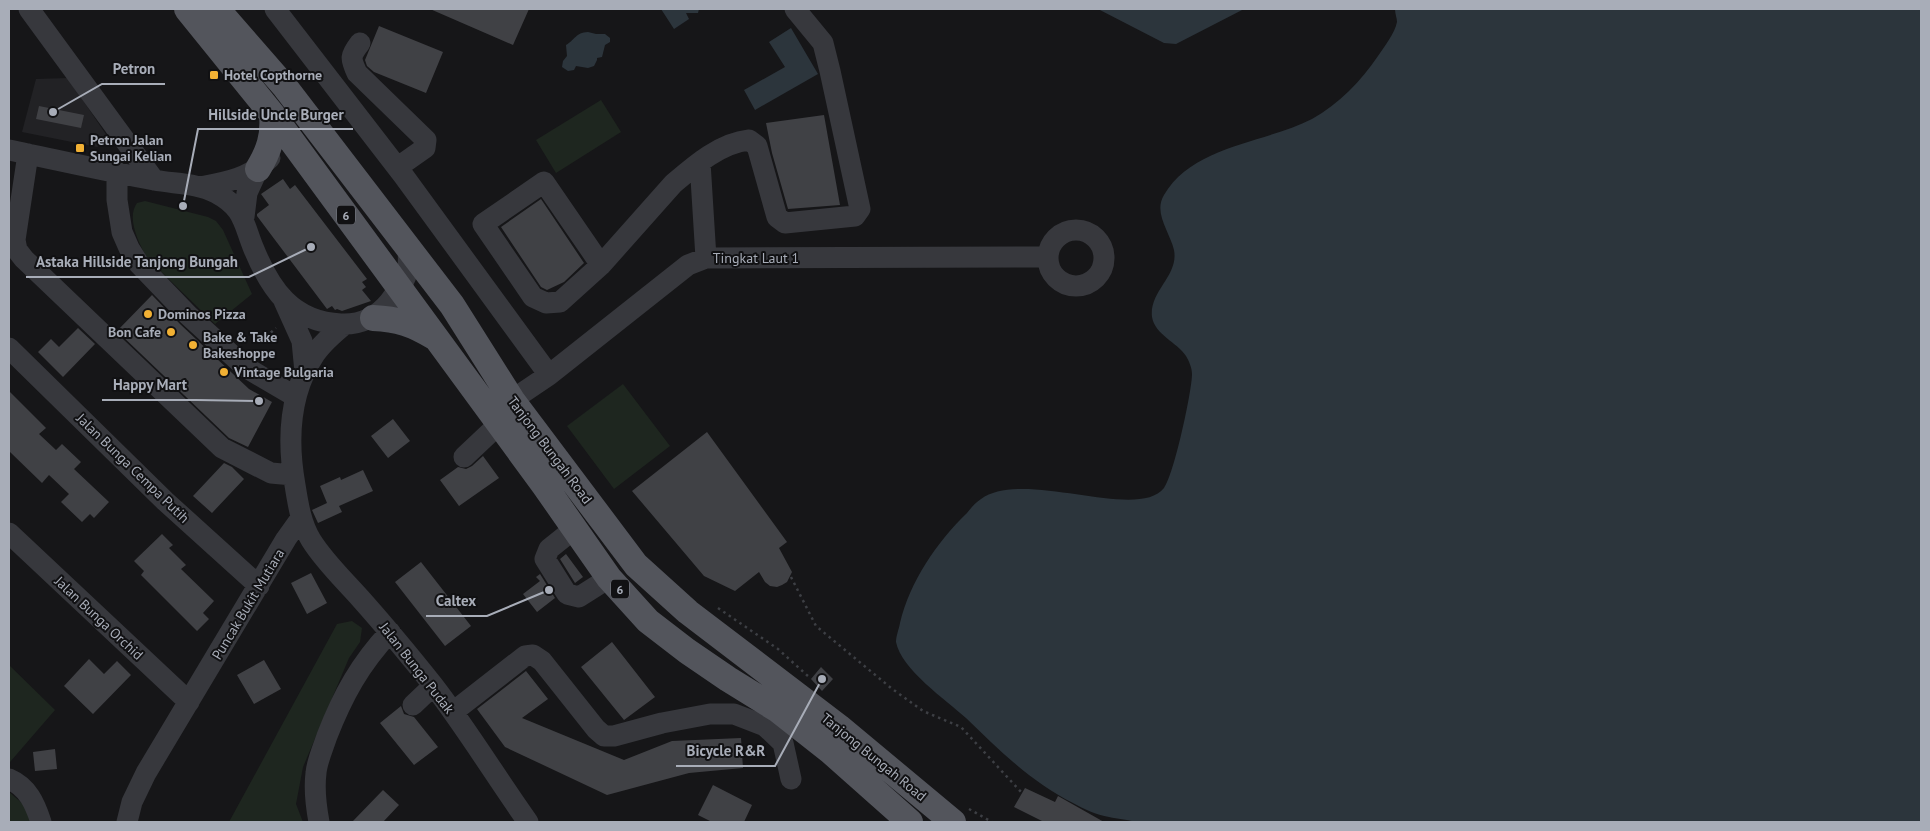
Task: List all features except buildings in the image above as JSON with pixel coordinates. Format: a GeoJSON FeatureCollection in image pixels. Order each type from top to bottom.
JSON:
{"type":"FeatureCollection","features":[{"type":"Feature","properties":{"kind":"main road","name":"Tanjong Bungah Road"},"geometry":{"type":"LineString","coordinates":[[187,9],[272,114],[609,578],[648,620],[720,674],[778,710],[830,751],[910,822]]}},
{"type":"Feature","properties":{"kind":"main road","name":"Tanjong Bungah Road"},"geometry":{"type":"LineString","coordinates":[[218,9],[285,87],[452,305],[512,400],[636,565],[688,612],[839,727],[960,815]]}},
{"type":"Feature","properties":{"kind":"main road"},"geometry":{"type":"LineString","coordinates":[[258,170],[271,142],[273,130],[272,114]]}},
{"type":"Feature","properties":{"kind":"main road"},"geometry":{"type":"LineString","coordinates":[[373,318],[396,320],[416,326],[436,338]]}},
{"type":"Feature","properties":{"kind":"street"},"geometry":{"type":"LineString","coordinates":[[29,9],[154,180]]}},
{"type":"Feature","properties":{"kind":"street"},"geometry":{"type":"LineString","coordinates":[[275,9],[398,167],[549,375]]}},
{"type":"Feature","properties":{"kind":"street"},"geometry":{"type":"LineString","coordinates":[[601,265],[544,182],[483,224],[533,296],[546,303],[560,302],[601,265],[673,184],[700,162],[740,141],[749,140],[757,146],[777,217],[780,221],[785,223],[855,216],[857,214],[860,209],[823,43],[795,9]]}},
{"type":"Feature","properties":{"kind":"street"},"geometry":{"type":"LineString","coordinates":[[360,43],[352,53],[351,61],[357,73],[426,140],[425,148],[398,167]]}},
{"type":"Feature","properties":{"kind":"street"},"geometry":{"type":"LineString","coordinates":[[244,218],[247,193],[258,170],[272,156],[313,126]]}},
{"type":"Feature","properties":{"kind":"street"},"geometry":{"type":"LineString","coordinates":[[293,475],[271,473],[222,448],[24,259],[17,250],[15,240],[18,152],[154,180],[200,187],[225,198],[244,218],[259,261],[284,301],[302,341],[305,372]]}},
{"type":"Feature","properties":{"kind":"street"},"geometry":{"type":"LineString","coordinates":[[700,162],[706,258]]}},
{"type":"Feature","properties":{"kind":"street"},"geometry":{"type":"LineString","coordinates":[[200,187],[232,180],[258,170]]}},
{"type":"Feature","properties":{"kind":"street"},"geometry":{"type":"LineString","coordinates":[[117,172],[117,200],[122,232],[139,264],[188,315],[245,367],[296,397]]}},
{"type":"Feature","properties":{"kind":"street"},"geometry":{"type":"LineString","coordinates":[[284,301],[308,317],[333,324],[345,324],[373,318],[386,306],[406,279],[409,271],[408,250]]}},
{"type":"Feature","properties":{"kind":"street","name":"Tingkat Laut 1"},"geometry":{"type":"LineString","coordinates":[[512,400],[549,375],[688,264],[706,258],[1048,257]]}},
{"type":"Feature","properties":{"kind":"street"},"geometry":{"type":"LineString","coordinates":[[301,518],[293,475],[291,428],[296,397],[305,372],[315,354],[345,324]]}},
{"type":"Feature","properties":{"kind":"street","name":"Jalan Bunga Cempa Putih"},"geometry":{"type":"LineString","coordinates":[[9,348],[165,501],[259,586]]}},
{"type":"Feature","properties":{"kind":"street"},"geometry":{"type":"LineString","coordinates":[[464,457],[499,424]]}},
{"type":"Feature","properties":{"kind":"street","name":"Puncak Bukit Mutiara"},"geometry":{"type":"LineString","coordinates":[[127,822],[132,802],[146,773],[286,539],[301,518]]}},
{"type":"Feature","properties":{"kind":"street","name":"Jalan Bunga Pudak"},"geometry":{"type":"LineString","coordinates":[[301,518],[310,538],[323,556],[390,632],[453,712],[528,822]]}},
{"type":"Feature","properties":{"kind":"street"},"geometry":{"type":"LineString","coordinates":[[574,529],[549,549],[545,559],[567,594],[579,597],[609,578]]}},
{"type":"Feature","properties":{"kind":"street","name":"Jalan Bunga Orchid"},"geometry":{"type":"LineString","coordinates":[[9,533],[189,702]]}},
{"type":"Feature","properties":{"kind":"street"},"geometry":{"type":"LineString","coordinates":[[319,822],[316,801],[316,772],[324,745],[343,696],[350,684],[364,663],[390,632]]}},
{"type":"Feature","properties":{"kind":"street"},"geometry":{"type":"LineString","coordinates":[[453,712],[525,656],[533,655],[542,661],[596,729],[604,736],[614,736],[662,723],[710,714],[734,714],[765,726],[783,743],[792,780]]}},
{"type":"Feature","properties":{"kind":"street"},"geometry":{"type":"LineString","coordinates":[[413,705],[433,686]]}},
{"type":"Feature","properties":{"kind":"street"},"geometry":{"type":"LineString","coordinates":[[9,779],[25,789],[34,800],[42,822]]}},
{"type":"Feature","properties":{"kind":"path"},"geometry":{"type":"LineString","coordinates":[[261,340],[275,329]]}},
{"type":"Feature","properties":{"kind":"path"},"geometry":{"type":"LineString","coordinates":[[791,577],[816,626],[923,712],[961,727],[1022,792]]}},
{"type":"Feature","properties":{"kind":"path"},"geometry":{"type":"LineString","coordinates":[[715,605],[778,649],[816,682]]}},
{"type":"Feature","properties":{"kind":"path"},"geometry":{"type":"LineString","coordinates":[[960,815],[992,822]]}},
{"type":"Feature","properties":{"kind":"shaded area"},"geometry":{"type":"Polygon","coordinates":[[[661,9],[699,9],[698,13],[686,13],[689,19],[674,29],[661,9]]]}},
{"type":"Feature","properties":{"kind":"shaded area"},"geometry":{"type":"Polygon","coordinates":[[[1098,9],[1244,9],[1176,44],[1164,43],[1098,9]]]}},
{"type":"Feature","properties":{"kind":"shaded area"},"geometry":{"type":"Polygon","coordinates":[[[1395,9],[1921,9],[1921,822],[1135,822],[1104,816],[1090,811],[1043,785],[1003,753],[925,683],[906,663],[896,640],[910,592],[935,549],[979,500],[1000,491],[1024,489],[1130,500],[1150,497],[1164,488],[1173,467],[1182,432],[1192,374],[1186,356],[1157,329],[1152,317],[1155,299],[1172,268],[1174,259],[1172,243],[1161,216],[1161,202],[1164,195],[1177,178],[1193,165],[1211,155],[1294,127],[1322,113],[1340,99],[1357,83],[1394,31],[1397,22],[1395,9]]]}},
{"type":"Feature","properties":{"kind":"shaded area"},"geometry":{"type":"Polygon","coordinates":[[[791,28],[818,74],[755,110],[744,90],[785,67],[769,42],[791,28]]]}},
{"type":"Feature","properties":{"kind":"shaded area"},"geometry":{"type":"Polygon","coordinates":[[[588,32],[605,34],[610,38],[610,42],[605,45],[602,57],[597,58],[594,66],[588,68],[576,66],[574,70],[568,71],[562,67],[563,61],[567,56],[566,45],[578,35],[588,32]]]}},
{"type":"Feature","properties":{"kind":"shaded area"},"geometry":{"type":"Polygon","coordinates":[[[68,78],[109,139],[97,147],[22,132],[36,79],[68,78]]]}},
{"type":"Feature","properties":{"kind":"shaded area"},"geometry":{"type":"Polygon","coordinates":[[[601,100],[621,132],[556,173],[536,140],[601,100]]]}},
{"type":"Feature","properties":{"kind":"shaded area"},"geometry":{"type":"Polygon","coordinates":[[[145,201],[208,217],[216,221],[223,230],[252,294],[215,324],[147,258],[133,223],[134,209],[137,203],[145,201]]]}},
{"type":"Feature","properties":{"kind":"shaded area"},"geometry":{"type":"Polygon","coordinates":[[[623,384],[670,446],[614,489],[567,426],[623,384]]]}},
{"type":"Feature","properties":{"kind":"shaded area"},"geometry":{"type":"Polygon","coordinates":[[[352,621],[362,628],[360,642],[349,658],[303,767],[296,804],[303,822],[229,822],[337,624],[352,621]]]}},
{"type":"Feature","properties":{"kind":"shaded area"},"geometry":{"type":"Polygon","coordinates":[[[9,665],[55,710],[10,762],[9,762],[9,665]]]}},
{"type":"Feature","properties":{"kind":"shaded area"},"geometry":{"type":"Polygon","coordinates":[[[9,792],[30,810],[32,822],[9,822],[9,792]]]}},
{"type":"Feature","properties":{"kind":"place","name":"Hotel Copthorne"},"geometry":{"type":"Point","coordinates":[214,75]}},
{"type":"Feature","properties":{"kind":"place","name":"Petron"},"geometry":{"type":"Point","coordinates":[53,112]}},
{"type":"Feature","properties":{"kind":"place","name":"Petron Jalan Sungai Kelian"},"geometry":{"type":"Point","coordinates":[80,148]}},
{"type":"Feature","properties":{"kind":"place","name":"Hillside Uncle Burger"},"geometry":{"type":"Point","coordinates":[183,206]}},
{"type":"Feature","properties":{"kind":"place","name":"Astaka Hillside Tanjong Bungah"},"geometry":{"type":"Point","coordinates":[311,247]}},
{"type":"Feature","properties":{"kind":"place","name":"Dominos Pizza"},"geometry":{"type":"Point","coordinates":[148,314]}},
{"type":"Feature","properties":{"kind":"place","name":"Bon Cafe"},"geometry":{"type":"Point","coordinates":[171,332]}},
{"type":"Feature","properties":{"kind":"place","name":"Bake & Take Bakeshoppe"},"geometry":{"type":"Point","coordinates":[193,345]}},
{"type":"Feature","properties":{"kind":"place","name":"Vintage Bulgaria"},"geometry":{"type":"Point","coordinates":[224,372]}},
{"type":"Feature","properties":{"kind":"place","name":"Happy Mart"},"geometry":{"type":"Point","coordinates":[259,401]}},
{"type":"Feature","properties":{"kind":"place","name":"Caltex"},"geometry":{"type":"Point","coordinates":[549,590]}},
{"type":"Feature","properties":{"kind":"place","name":"Bicycle R&R"},"geometry":{"type":"Point","coordinates":[822,679]}}]}
